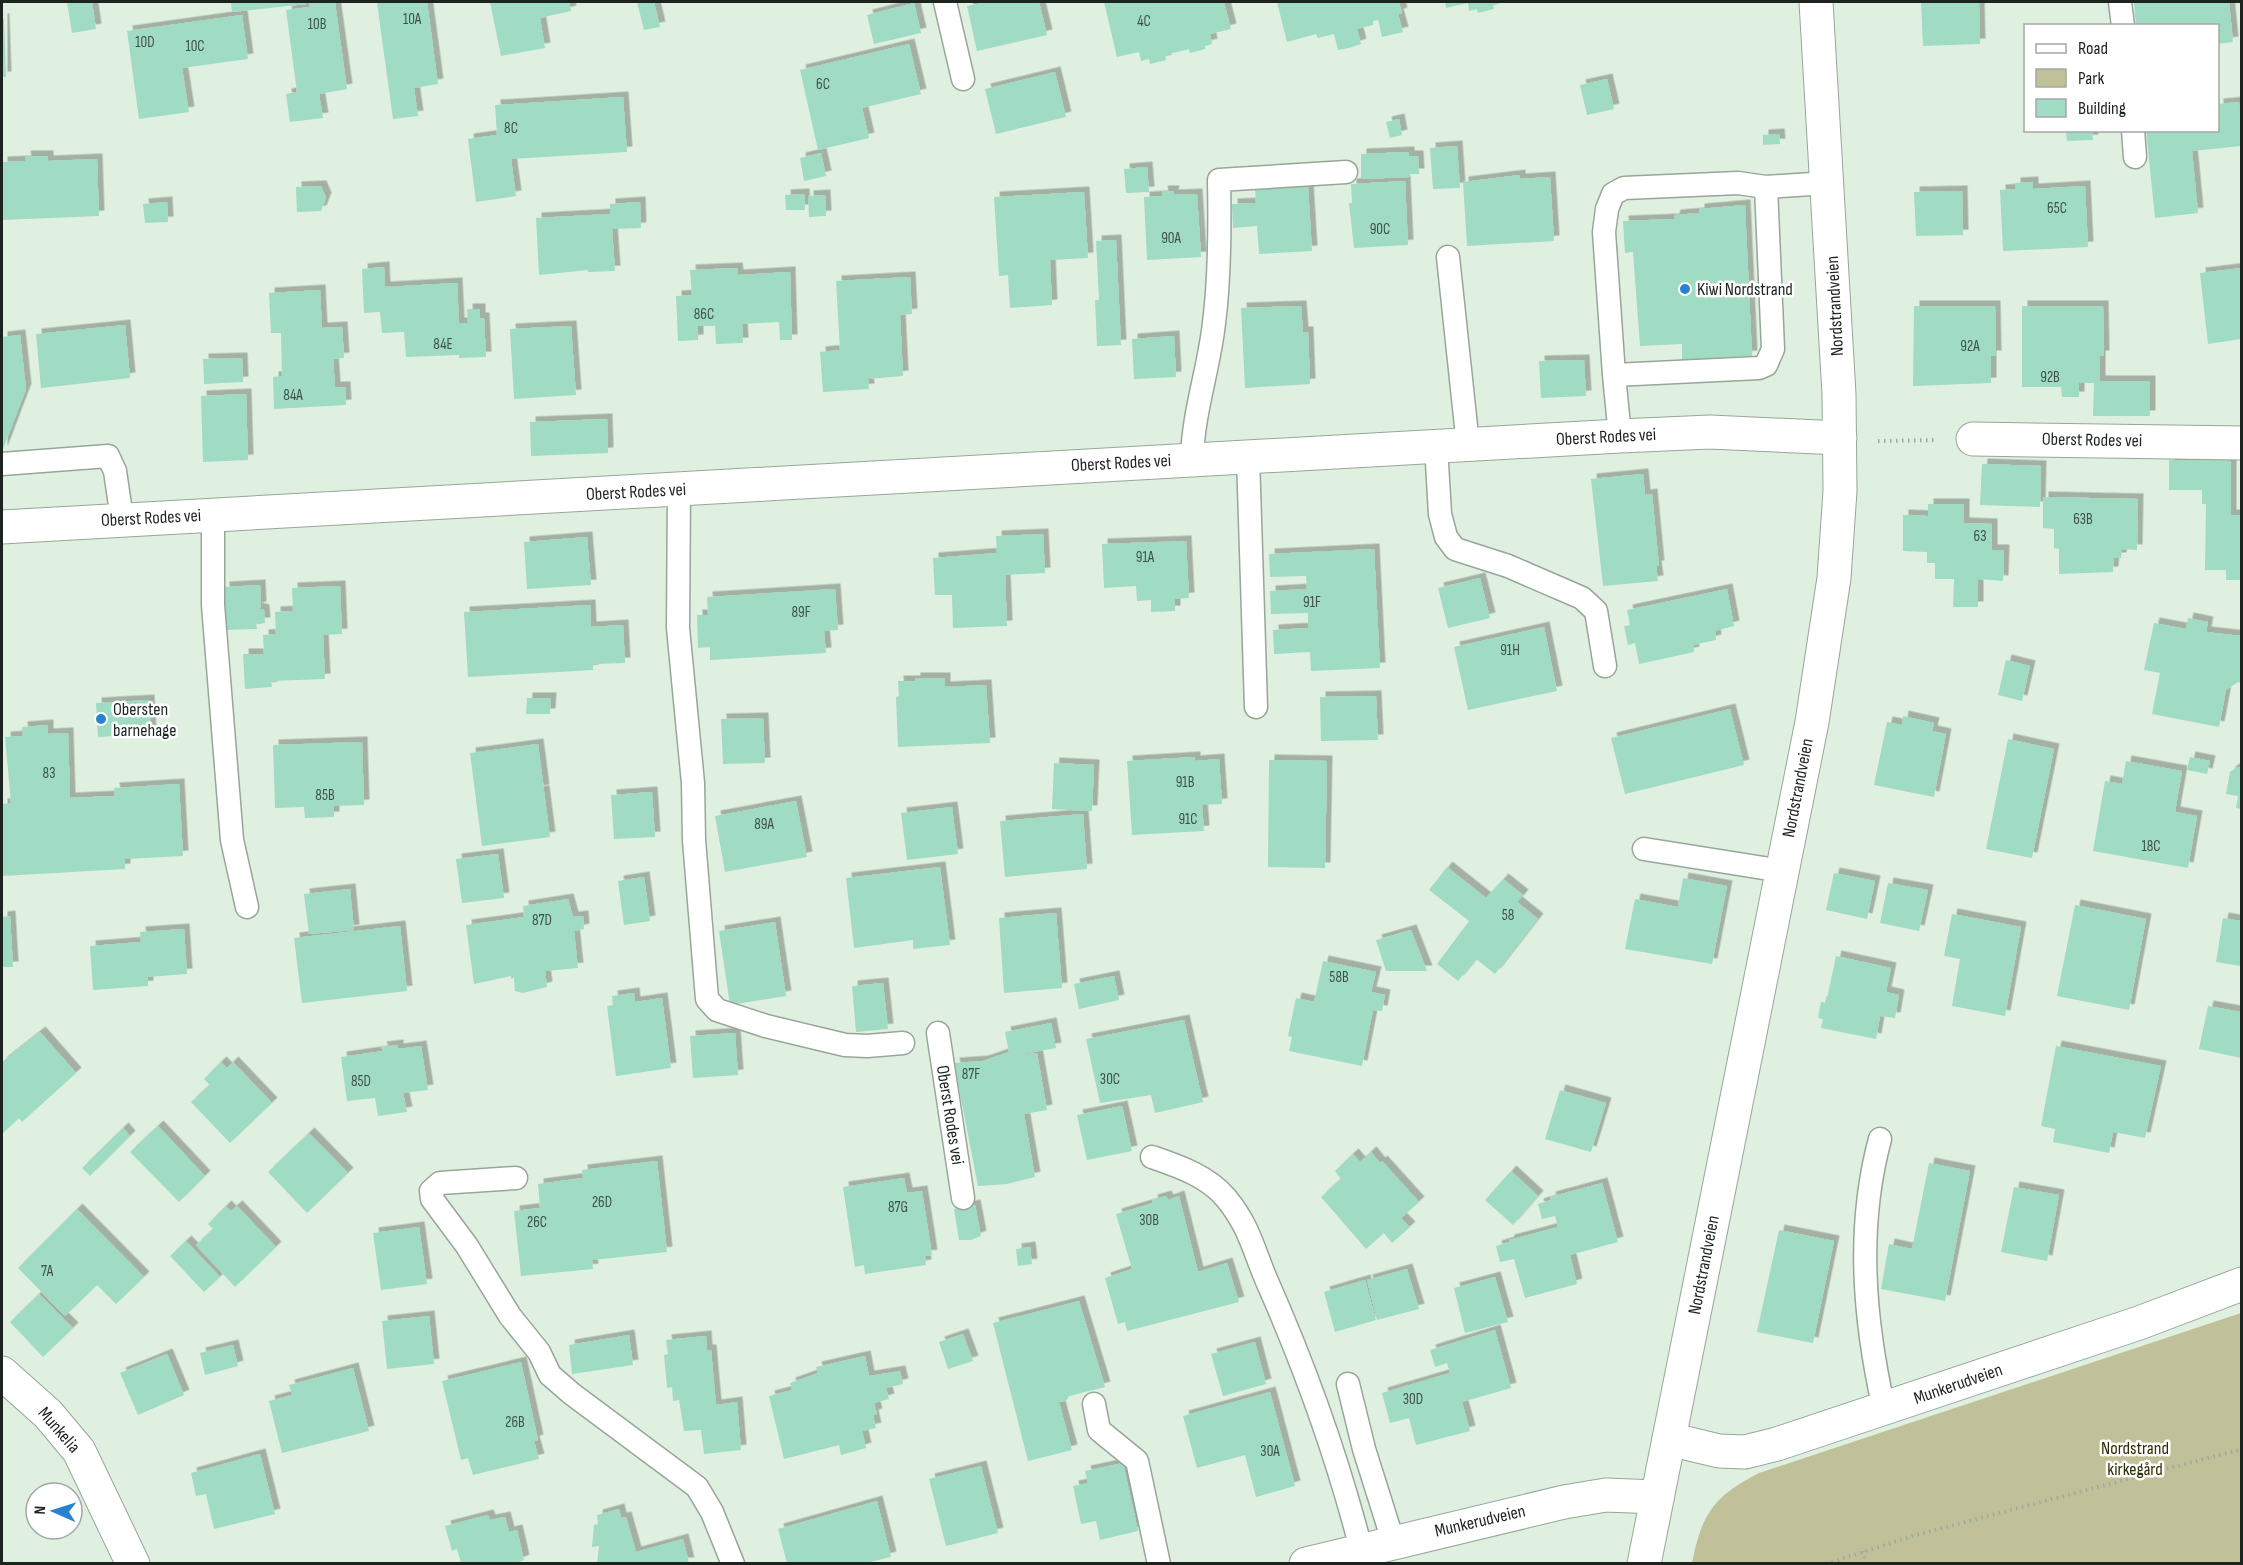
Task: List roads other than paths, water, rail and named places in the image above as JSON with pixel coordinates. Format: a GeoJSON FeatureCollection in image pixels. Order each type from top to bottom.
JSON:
{"type":"FeatureCollection","features":[{"type":"Feature","properties":{"kind":"street","name":"Nordstrandveien"},"geometry":{"type":"LineString","coordinates":[[1644,1563],[1829,624],[1836,559],[1840,438],[1816,2]]}},
{"type":"Feature","properties":{"kind":"street","name":"Oberst Rodes vei"},"geometry":{"type":"LineString","coordinates":[[2,527],[1620,436],[1710,432],[1840,438]]}},
{"type":"Feature","properties":{"kind":"street","name":"Oberst Rodes vei"},"geometry":{"type":"LineString","coordinates":[[1973,439],[2241,443]]}},
{"type":"Feature","properties":{"kind":"street","name":"Munkerudveien"},"geometry":{"type":"LineString","coordinates":[[1669,1439],[1719,1451],[1744,1452],[1777,1444],[2139,1323],[2241,1284]]}},
{"type":"Feature","properties":{"kind":"street","name":"Munkelia"},"geometry":{"type":"LineString","coordinates":[[2,1373],[48,1414],[80,1451],[132,1563]]}},
{"type":"Feature","properties":{"kind":"street","name":"Munkerudveien"},"geometry":{"type":"LineString","coordinates":[[1306,1563],[1585,1498],[1606,1495],[1657,1497]]}},
{"type":"Feature","properties":{"kind":"lane"},"geometry":{"type":"LineString","coordinates":[[945,2],[963,79]]}},
{"type":"Feature","properties":{"kind":"lane"},"geometry":{"type":"LineString","coordinates":[[2120,2],[2123,24]]}},
{"type":"Feature","properties":{"kind":"lane"},"geometry":{"type":"LineString","coordinates":[[2133,132],[2135,157]]}},
{"type":"Feature","properties":{"kind":"lane"},"geometry":{"type":"LineString","coordinates":[[1192,459],[1197,408],[1214,322],[1220,223],[1219,180],[1346,172]]}},
{"type":"Feature","properties":{"kind":"lane"},"geometry":{"type":"LineString","coordinates":[[1620,436],[1604,232],[1607,209],[1612,194],[1624,188],[1738,183],[1766,187],[1827,183]]}},
{"type":"Feature","properties":{"kind":"lane"},"geometry":{"type":"LineString","coordinates":[[1614,375],[1759,368],[1766,364],[1773,349],[1766,187]]}},
{"type":"Feature","properties":{"kind":"lane"},"geometry":{"type":"LineString","coordinates":[[1448,257],[1452,445],[1440,514],[1446,537],[1455,549],[1508,566],[1582,598],[1596,611],[1605,666]]}},
{"type":"Feature","properties":{"kind":"lane"},"geometry":{"type":"LineString","coordinates":[[2,464],[108,456],[116,471],[122,519]]}},
{"type":"Feature","properties":{"kind":"lane"},"geometry":{"type":"LineString","coordinates":[[1248,457],[1256,707]]}},
{"type":"Feature","properties":{"kind":"lane"},"geometry":{"type":"LineString","coordinates":[[679,490],[678,628],[693,783],[694,840],[707,999],[717,1010],[766,1026],[844,1045],[867,1047],[903,1043]]}},
{"type":"Feature","properties":{"kind":"lane"},"geometry":{"type":"LineString","coordinates":[[213,514],[213,605],[231,840],[247,907]]}},
{"type":"Feature","properties":{"kind":"lane"},"geometry":{"type":"LineString","coordinates":[[1644,849],[1782,871]]}},
{"type":"Feature","properties":{"kind":"lane","name":"Oberst Rodes vei"},"geometry":{"type":"LineString","coordinates":[[938,1033],[963,1198]]}},
{"type":"Feature","properties":{"kind":"lane"},"geometry":{"type":"LineString","coordinates":[[1880,1139],[1871,1175],[1865,1218],[1866,1302],[1884,1409]]}},
{"type":"Feature","properties":{"kind":"lane"},"geometry":{"type":"LineString","coordinates":[[1152,1157],[1183,1167],[1204,1180],[1225,1196],[1247,1226],[1316,1396],[1360,1549]]}},
{"type":"Feature","properties":{"kind":"lane"},"geometry":{"type":"LineString","coordinates":[[516,1178],[440,1183],[431,1191],[432,1199],[467,1246],[510,1316],[539,1352],[550,1375],[572,1395],[697,1487],[712,1512],[733,1563]]}},
{"type":"Feature","properties":{"kind":"lane"},"geometry":{"type":"LineString","coordinates":[[1348,1384],[1364,1449],[1393,1541]]}},
{"type":"Feature","properties":{"kind":"lane"},"geometry":{"type":"LineString","coordinates":[[1094,1404],[1100,1430],[1137,1461],[1159,1563]]}},
{"type":"Feature","properties":{"kind":"place","name":"Kiwi Nordstrand"},"geometry":{"type":"Point","coordinates":[1685,289]}},
{"type":"Feature","properties":{"kind":"place","name":"Obersten barnehage"},"geometry":{"type":"Point","coordinates":[101,719]}},
{"type":"Feature","properties":{"kind":"park label","name":"Nordstrand kirkegård"},"geometry":{"type":"Point","coordinates":[2135,1458]}}]}
